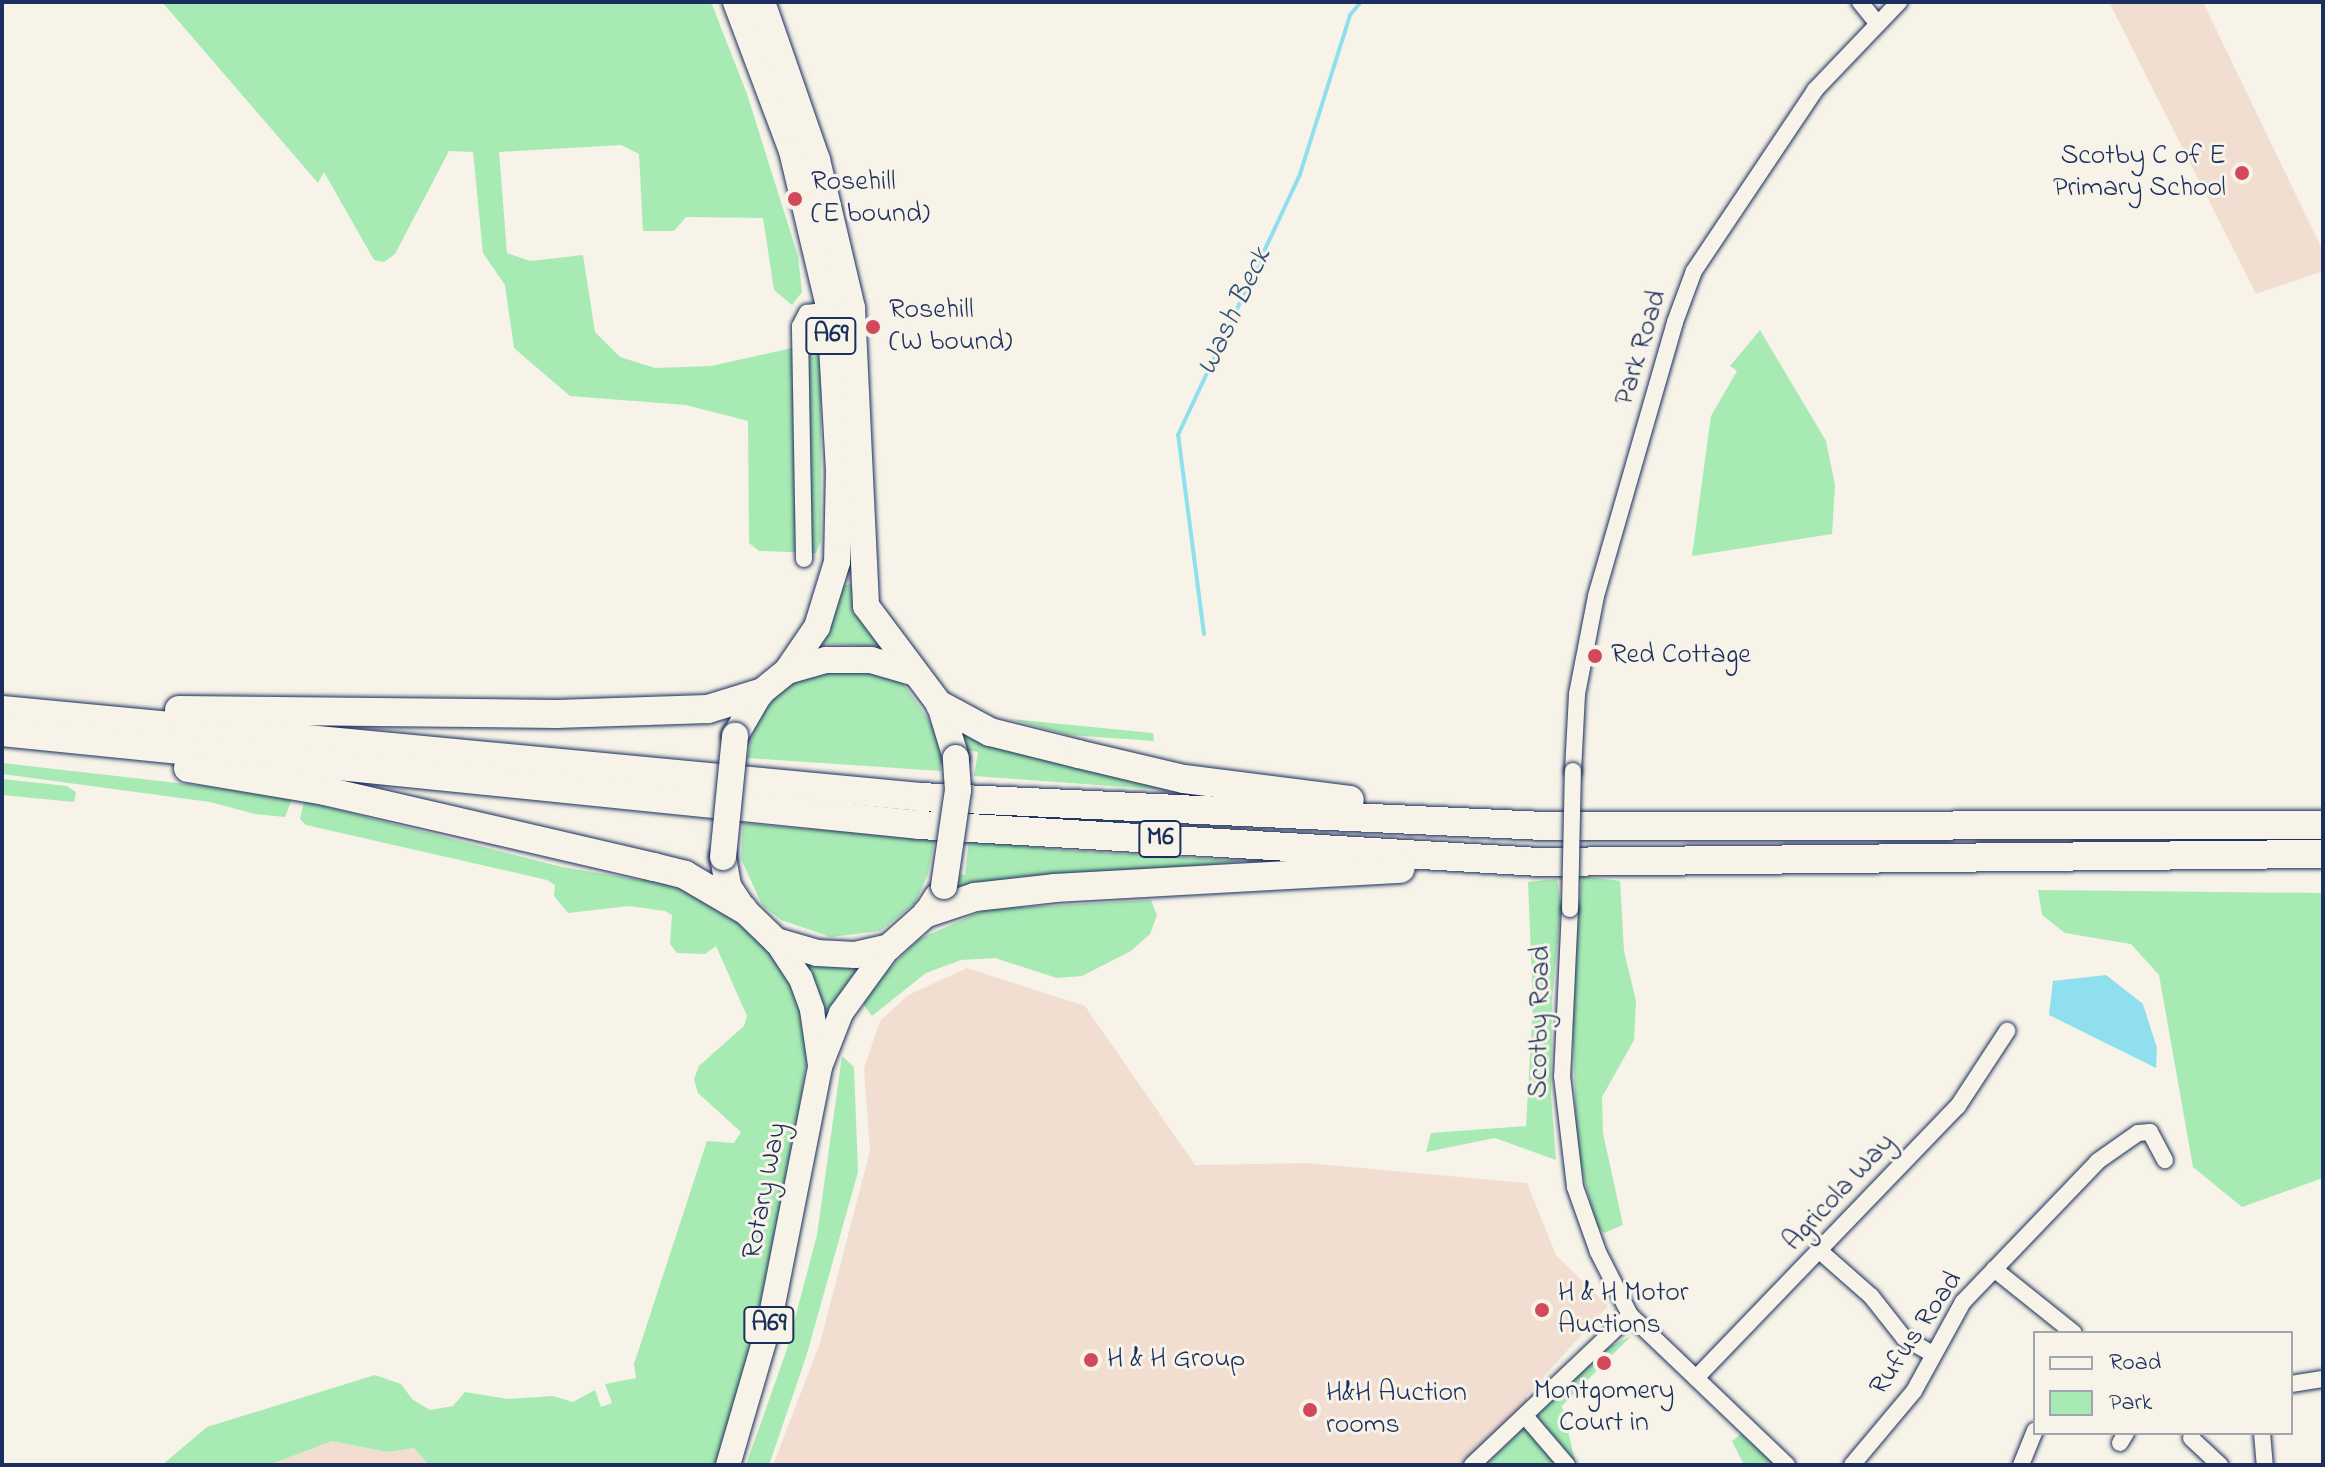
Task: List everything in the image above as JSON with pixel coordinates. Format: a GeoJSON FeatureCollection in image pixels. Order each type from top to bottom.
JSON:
{"type":"FeatureCollection","features":[{"type":"Feature","properties":{"kind":"highway","name":"A69"},"geometry":{"type":"LineString","coordinates":[[736,2],[792,151],[841,309],[837,562],[817,627],[787,671]]}},
{"type":"Feature","properties":{"kind":"highway","name":"A69"},"geometry":{"type":"LineString","coordinates":[[762,2],[817,160],[841,309],[862,588],[876,626],[912,672]]}},
{"type":"Feature","properties":{"kind":"highway"},"geometry":{"type":"LineString","coordinates":[[2,709],[556,714],[708,709],[760,693],[787,671],[826,660],[871,660],[912,672],[940,705],[990,732],[1184,779],[1545,826]]}},
{"type":"Feature","properties":{"kind":"highway","name":"A69"},"geometry":{"type":"LineString","coordinates":[[760,693],[735,736],[723,857],[728,886],[743,909],[776,941],[817,953],[855,955],[889,947],[927,913],[944,886],[958,790],[956,758],[940,705]]}},
{"type":"Feature","properties":{"kind":"highway","name":"M6"},"geometry":{"type":"LineString","coordinates":[[2,709],[920,797],[1545,826],[2323,825]]}},
{"type":"Feature","properties":{"kind":"highway"},"geometry":{"type":"LineString","coordinates":[[2,733],[325,791],[562,845],[685,875],[743,909]]}},
{"type":"Feature","properties":{"kind":"highway","name":"M6"},"geometry":{"type":"LineString","coordinates":[[2,733],[920,825],[1540,862],[2323,854]]}},
{"type":"Feature","properties":{"kind":"highway"},"geometry":{"type":"LineString","coordinates":[[927,913],[975,897],[1055,888],[1540,862]]}},
{"type":"Feature","properties":{"kind":"main road","name":"Rotary Way"},"geometry":{"type":"LineString","coordinates":[[776,941],[801,979],[812,1010],[820,1067]]}},
{"type":"Feature","properties":{"kind":"main road","name":"Rotary Way"},"geometry":{"type":"LineString","coordinates":[[728,1465],[772,1311],[820,1067],[841,1013],[889,947]]}},
{"type":"Feature","properties":{"kind":"street"},"geometry":{"type":"LineString","coordinates":[[1860,2],[1877,23]]}},
{"type":"Feature","properties":{"kind":"street","name":"Park Road"},"geometry":{"type":"LineString","coordinates":[[1570,909],[1573,771],[1583,652],[1596,596],[1675,322],[1694,271],[1815,90],[1899,2]]}},
{"type":"Feature","properties":{"kind":"street"},"geometry":{"type":"LineString","coordinates":[[804,559],[800,326],[807,313],[841,309]]}},
{"type":"Feature","properties":{"kind":"street","name":"Scotby Road"},"geometry":{"type":"LineString","coordinates":[[1570,909],[1562,1076],[1575,1187],[1598,1252],[1630,1315],[1787,1465]]}},
{"type":"Feature","properties":{"kind":"street","name":"Agricola Way"},"geometry":{"type":"LineString","coordinates":[[1696,1378],[1822,1253],[1958,1106],[2007,1031]]}},
{"type":"Feature","properties":{"kind":"street","name":"Rufus Road"},"geometry":{"type":"LineString","coordinates":[[1852,1465],[1914,1391],[1963,1302],[2098,1161],[2138,1133],[2150,1132],[2165,1160]]}},
{"type":"Feature","properties":{"kind":"street"},"geometry":{"type":"LineString","coordinates":[[1822,1253],[1871,1296],[1904,1338],[1933,1354]]}},
{"type":"Feature","properties":{"kind":"street","name":"Rufus Road"},"geometry":{"type":"LineString","coordinates":[[1994,1269],[2072,1331]]}},
{"type":"Feature","properties":{"kind":"street"},"geometry":{"type":"LineString","coordinates":[[1472,1465],[1630,1315]]}},
{"type":"Feature","properties":{"kind":"street"},"geometry":{"type":"LineString","coordinates":[[2293,1384],[2323,1379]]}},
{"type":"Feature","properties":{"kind":"street"},"geometry":{"type":"LineString","coordinates":[[1525,1416],[1567,1465]]}},
{"type":"Feature","properties":{"kind":"street"},"geometry":{"type":"LineString","coordinates":[[2021,1465],[2033,1435]]}},
{"type":"Feature","properties":{"kind":"street"},"geometry":{"type":"LineString","coordinates":[[2262,1435],[2265,1465]]}},
{"type":"Feature","properties":{"kind":"street"},"geometry":{"type":"LineString","coordinates":[[2191,1438],[2220,1465]]}},
{"type":"Feature","properties":{"kind":"shaded area","name":"Scotby C of E Primary School"},"geometry":{"type":"Polygon","coordinates":[[[2109,2],[2203,2],[2323,251],[2323,271],[2256,294],[2109,2]]]}},
{"type":"Feature","properties":{"kind":"shaded area"},"geometry":{"type":"Polygon","coordinates":[[[967,968],[1085,1006],[1195,1165],[1307,1163],[1527,1183],[1556,1255],[1608,1306],[1526,1396],[1539,1465],[773,1465],[820,1343],[870,1151],[864,1068],[880,1021],[908,995],[967,968]]]}},
{"type":"Feature","properties":{"kind":"shaded area"},"geometry":{"type":"Polygon","coordinates":[[[332,1441],[387,1452],[414,1448],[429,1465],[269,1465],[332,1441]]]}},
{"type":"Feature","properties":{"kind":"green space"},"geometry":{"type":"Polygon","coordinates":[[[162,2],[711,2],[747,94],[798,256],[802,292],[792,305],[774,290],[763,218],[686,217],[674,231],[643,231],[639,154],[621,145],[499,152],[507,253],[530,261],[583,255],[595,332],[620,357],[655,368],[711,366],[792,348],[807,321],[821,319],[821,540],[816,553],[759,551],[749,543],[748,421],[686,405],[570,396],[514,348],[505,285],[483,253],[473,152],[449,151],[395,254],[384,262],[374,260],[324,172],[318,183],[162,2]]]}},
{"type":"Feature","properties":{"kind":"green space"},"geometry":{"type":"Polygon","coordinates":[[[1760,330],[1826,441],[1835,485],[1832,534],[1692,556],[1711,416],[1737,371],[1730,366],[1760,330]]]}},
{"type":"Feature","properties":{"kind":"green space"},"geometry":{"type":"Polygon","coordinates":[[[853,584],[882,647],[819,643],[838,586],[853,584]]]}},
{"type":"Feature","properties":{"kind":"green space"},"geometry":{"type":"Polygon","coordinates":[[[800,667],[897,675],[939,734],[941,771],[747,758],[760,706],[800,667]]]}},
{"type":"Feature","properties":{"kind":"green space"},"geometry":{"type":"Polygon","coordinates":[[[1010,719],[1153,733],[1154,741],[1069,735],[1010,719]]]}},
{"type":"Feature","properties":{"kind":"green space"},"geometry":{"type":"Polygon","coordinates":[[[960,722],[1261,797],[974,776],[978,752],[967,750],[960,722]]]}},
{"type":"Feature","properties":{"kind":"green space"},"geometry":{"type":"Polygon","coordinates":[[[2,763],[292,799],[285,817],[255,814],[210,802],[2,774],[2,763]]]}},
{"type":"Feature","properties":{"kind":"green space"},"geometry":{"type":"Polygon","coordinates":[[[2,779],[67,786],[76,792],[74,802],[2,795],[2,779]]]}},
{"type":"Feature","properties":{"kind":"green space"},"geometry":{"type":"Polygon","coordinates":[[[304,801],[562,867],[640,880],[658,876],[706,889],[782,963],[811,1036],[771,1277],[715,1465],[429,1465],[414,1448],[387,1452],[332,1441],[269,1465],[162,1465],[207,1427],[375,1375],[401,1384],[412,1399],[430,1410],[453,1406],[465,1392],[508,1399],[553,1396],[573,1402],[595,1390],[601,1407],[612,1403],[605,1384],[636,1378],[634,1364],[707,1141],[734,1143],[741,1132],[698,1093],[694,1079],[699,1066],[744,1026],[747,1016],[716,946],[705,954],[677,953],[670,944],[672,915],[665,911],[629,906],[568,913],[554,896],[555,885],[547,880],[306,825],[300,819],[304,801]]]}},
{"type":"Feature","properties":{"kind":"green space"},"geometry":{"type":"Polygon","coordinates":[[[743,823],[935,838],[928,874],[915,903],[880,931],[831,937],[781,920],[762,905],[741,859],[743,823]]]}},
{"type":"Feature","properties":{"kind":"green space"},"geometry":{"type":"Polygon","coordinates":[[[969,840],[1063,850],[1244,861],[946,898],[958,874],[965,875],[969,840]]]}},
{"type":"Feature","properties":{"kind":"green space"},"geometry":{"type":"Polygon","coordinates":[[[1582,876],[1620,881],[1624,951],[1636,1001],[1634,1040],[1602,1097],[1603,1133],[1623,1225],[1604,1233],[1596,1225],[1577,1150],[1571,985],[1582,876]]]}},
{"type":"Feature","properties":{"kind":"green space"},"geometry":{"type":"Polygon","coordinates":[[[1557,879],[1561,904],[1552,1000],[1551,1096],[1556,1160],[1495,1138],[1426,1152],[1431,1133],[1526,1126],[1533,1003],[1528,882],[1557,879]]]}},
{"type":"Feature","properties":{"kind":"green space"},"geometry":{"type":"Polygon","coordinates":[[[2038,890],[2323,893],[2323,1178],[2242,1207],[2193,1167],[2159,975],[2131,944],[2065,933],[2042,915],[2038,890]]]}},
{"type":"Feature","properties":{"kind":"green space"},"geometry":{"type":"Polygon","coordinates":[[[1151,900],[1157,915],[1150,934],[1131,951],[1082,976],[1057,978],[995,958],[961,960],[926,973],[872,1016],[864,1005],[864,994],[919,939],[987,909],[1151,900]]]}},
{"type":"Feature","properties":{"kind":"green space"},"geometry":{"type":"Polygon","coordinates":[[[797,954],[866,960],[828,1011],[823,1010],[816,984],[797,954]]]}},
{"type":"Feature","properties":{"kind":"green space"},"geometry":{"type":"Polygon","coordinates":[[[842,1056],[854,1067],[858,1172],[806,1357],[769,1465],[746,1465],[787,1349],[817,1235],[842,1056]]]}},
{"type":"Feature","properties":{"kind":"green space"},"geometry":{"type":"Polygon","coordinates":[[[1631,1336],[1562,1406],[1576,1465],[1486,1465],[1603,1350],[1631,1336]]]}},
{"type":"Feature","properties":{"kind":"green space"},"geometry":{"type":"Polygon","coordinates":[[[1744,1432],[1776,1465],[1744,1465],[1732,1441],[1744,1432]]]}},
{"type":"Feature","properties":{"kind":"water"},"geometry":{"type":"Polygon","coordinates":[[[2106,975],[2143,1004],[2157,1048],[2156,1068],[2049,1015],[2053,981],[2106,975]]]}},
{"type":"Feature","properties":{"kind":"waterway","name":"Wash Beck"},"geometry":{"type":"LineString","coordinates":[[1204,634],[1178,435],[1300,174],[1350,15],[1361,2]]}},
{"type":"Feature","properties":{"kind":"place","name":"Scotby C of E Primary School"},"geometry":{"type":"Point","coordinates":[2242,173]}},
{"type":"Feature","properties":{"kind":"place","name":"Rosehill (E bound)"},"geometry":{"type":"Point","coordinates":[795,199]}},
{"type":"Feature","properties":{"kind":"place","name":"Rosehill (W bound)"},"geometry":{"type":"Point","coordinates":[873,327]}},
{"type":"Feature","properties":{"kind":"place","name":"Red Cottage"},"geometry":{"type":"Point","coordinates":[1595,656]}},
{"type":"Feature","properties":{"kind":"place","name":"H & H Motor Auctions"},"geometry":{"type":"Point","coordinates":[1542,1310]}},
{"type":"Feature","properties":{"kind":"place","name":"H & H Group"},"geometry":{"type":"Point","coordinates":[1091,1360]}},
{"type":"Feature","properties":{"kind":"place","name":"Montgomery Court in"},"geometry":{"type":"Point","coordinates":[1604,1363]}},
{"type":"Feature","properties":{"kind":"place","name":"H&H Auction rooms"},"geometry":{"type":"Point","coordinates":[1310,1410]}}]}
